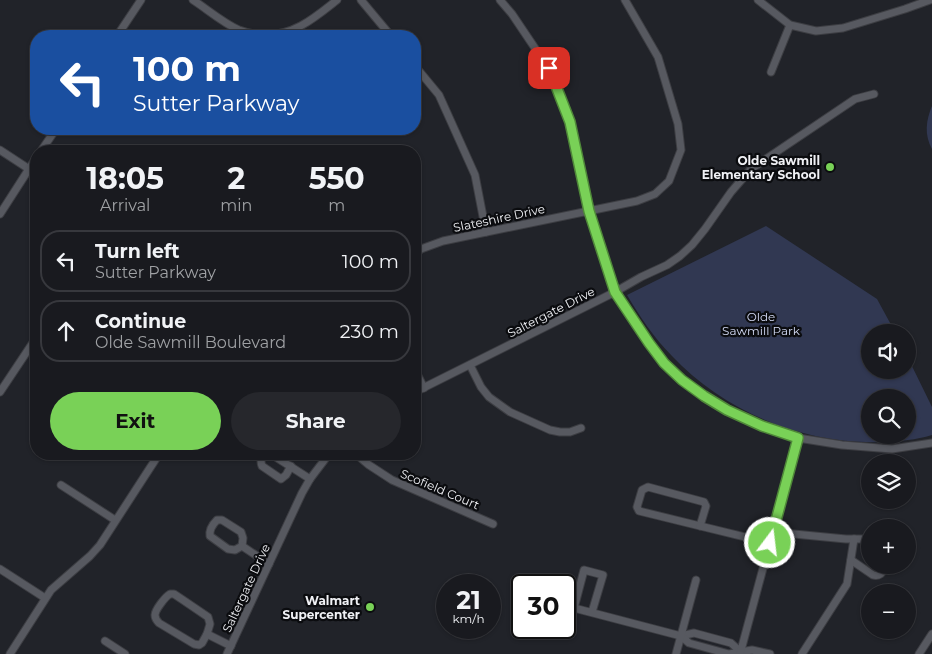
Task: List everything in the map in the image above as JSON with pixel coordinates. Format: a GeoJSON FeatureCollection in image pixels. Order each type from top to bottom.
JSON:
{"type":"FeatureCollection","features":[{"type":"Feature","properties":{"kind":"street"},"geometry":{"type":"LineString","coordinates":[[121,30],[141,0]]}},
{"type":"Feature","properties":{"kind":"street"},"geometry":{"type":"LineString","coordinates":[[193,0],[233,30]]}},
{"type":"Feature","properties":{"kind":"street"},"geometry":{"type":"LineString","coordinates":[[294,30],[337,0]]}},
{"type":"Feature","properties":{"kind":"street"},"geometry":{"type":"LineString","coordinates":[[361,0],[386,30]]}},
{"type":"Feature","properties":{"kind":"street"},"geometry":{"type":"LineString","coordinates":[[500,0],[512,14],[549,68],[570,122],[589,211],[615,292],[664,363],[682,380],[727,410],[762,426],[798,438],[842,445],[892,449],[932,443]]}},
{"type":"Feature","properties":{"kind":"street","name":"Slateshire Drive"},"geometry":{"type":"LineString","coordinates":[[421,250],[443,241],[637,200],[655,194],[669,181],[681,150],[678,124],[658,57],[626,0]]}},
{"type":"Feature","properties":{"kind":"street"},"geometry":{"type":"LineString","coordinates":[[758,0],[790,25],[816,31],[843,28],[930,0]]}},
{"type":"Feature","properties":{"kind":"street"},"geometry":{"type":"LineString","coordinates":[[771,72],[790,25]]}},
{"type":"Feature","properties":{"kind":"street"},"geometry":{"type":"LineString","coordinates":[[421,73],[440,95],[475,175],[486,232]]}},
{"type":"Feature","properties":{"kind":"street","name":"Saltergate Drive"},"geometry":{"type":"LineString","coordinates":[[421,389],[615,292],[680,256],[706,229],[731,192],[751,169],[854,99],[874,94]]}},
{"type":"Feature","properties":{"kind":"street"},"geometry":{"type":"LineString","coordinates":[[0,150],[29,169],[0,214]]}},
{"type":"Feature","properties":{"kind":"street"},"geometry":{"type":"LineString","coordinates":[[0,392],[30,348]]}},
{"type":"Feature","properties":{"kind":"street"},"geometry":{"type":"LineString","coordinates":[[470,365],[481,387],[489,397],[510,412],[550,430],[570,432],[581,428]]}},
{"type":"Feature","properties":{"kind":"street"},"geometry":{"type":"LineString","coordinates":[[421,382],[424,388]]}},
{"type":"Feature","properties":{"kind":"street"},"geometry":{"type":"LineString","coordinates":[[741,653],[798,438]]}},
{"type":"Feature","properties":{"kind":"street"},"geometry":{"type":"LineString","coordinates":[[10,654],[51,590],[100,545],[155,460]]}},
{"type":"Feature","properties":{"kind":"street"},"geometry":{"type":"LineString","coordinates":[[261,460],[262,466],[281,479],[286,475],[291,466]]}},
{"type":"Feature","properties":{"kind":"street"},"geometry":{"type":"LineString","coordinates":[[281,460],[310,479]]}},
{"type":"Feature","properties":{"kind":"street","name":"Saltergate Drive"},"geometry":{"type":"LineString","coordinates":[[227,654],[302,493],[324,460]]}},
{"type":"Feature","properties":{"kind":"street","name":"Scofield Court"},"geometry":{"type":"LineString","coordinates":[[363,460],[392,480],[494,524]]}},
{"type":"Feature","properties":{"kind":"street"},"geometry":{"type":"LineString","coordinates":[[61,485],[116,520]]}},
{"type":"Feature","properties":{"kind":"street"},"geometry":{"type":"LineString","coordinates":[[700,526],[706,506],[704,502],[648,487],[642,490],[637,507],[640,511],[700,526],[770,543]]}},
{"type":"Feature","properties":{"kind":"street"},"geometry":{"type":"LineString","coordinates":[[217,520],[222,520],[241,532],[244,538],[242,546],[235,550],[228,549],[210,536],[210,530],[217,520]]}},
{"type":"Feature","properties":{"kind":"street"},"geometry":{"type":"LineString","coordinates":[[773,532],[861,539]]}},
{"type":"Feature","properties":{"kind":"street"},"geometry":{"type":"LineString","coordinates":[[802,654],[847,584],[854,539]]}},
{"type":"Feature","properties":{"kind":"street"},"geometry":{"type":"LineString","coordinates":[[242,546],[269,564]]}},
{"type":"Feature","properties":{"kind":"street"},"geometry":{"type":"LineString","coordinates":[[851,560],[861,567]]}},
{"type":"Feature","properties":{"kind":"street"},"geometry":{"type":"LineString","coordinates":[[0,569],[45,598]]}},
{"type":"Feature","properties":{"kind":"street"},"geometry":{"type":"LineString","coordinates":[[592,612],[603,575],[584,570],[574,608],[681,636],[694,633],[732,643],[741,653]]}},
{"type":"Feature","properties":{"kind":"street"},"geometry":{"type":"LineString","coordinates":[[676,654],[696,580]]}},
{"type":"Feature","properties":{"kind":"street"},"geometry":{"type":"LineString","coordinates":[[170,594],[174,594],[208,617],[210,624],[207,634],[202,643],[199,645],[194,644],[159,623],[155,618],[155,614],[165,598],[170,594]]}},
{"type":"Feature","properties":{"kind":"street"},"geometry":{"type":"LineString","coordinates":[[207,634],[231,646]]}},
{"type":"Feature","properties":{"kind":"street"},"geometry":{"type":"LineString","coordinates":[[919,654],[932,634]]}},
{"type":"Feature","properties":{"kind":"street"},"geometry":{"type":"LineString","coordinates":[[105,641],[125,654]]}},
{"type":"Feature","properties":{"kind":"street"},"geometry":{"type":"LineString","coordinates":[[741,653],[752,650],[770,654]]}},
{"type":"Feature","properties":{"kind":"green space"},"geometry":{"type":"Polygon","coordinates":[[[932,106],[932,149],[929,144],[927,128],[932,106]]]}},
{"type":"Feature","properties":{"kind":"green space","name":"Olde Sawmill Park"},"geometry":{"type":"Polygon","coordinates":[[[766,226],[877,299],[891,324],[861,324],[861,379],[916,379],[916,374],[932,407],[932,435],[916,439],[916,389],[861,389],[861,442],[825,438],[769,422],[717,394],[693,376],[659,342],[627,295],[766,226]]]}},
{"type":"Feature","properties":{"kind":"place","name":"Olde Sawmill Elementary School"},"geometry":{"type":"Point","coordinates":[830,167]}},
{"type":"Feature","properties":{"kind":"place","name":"Walmart Supercenter"},"geometry":{"type":"Point","coordinates":[370,607]}},
{"type":"Feature","properties":{"kind":"route"},"geometry":{"type":"LineString","coordinates":[[549,68],[570,122],[589,211],[615,292],[649,343],[664,363],[682,380],[704,396],[727,410],[762,426],[798,438],[770,543]]}}]}
